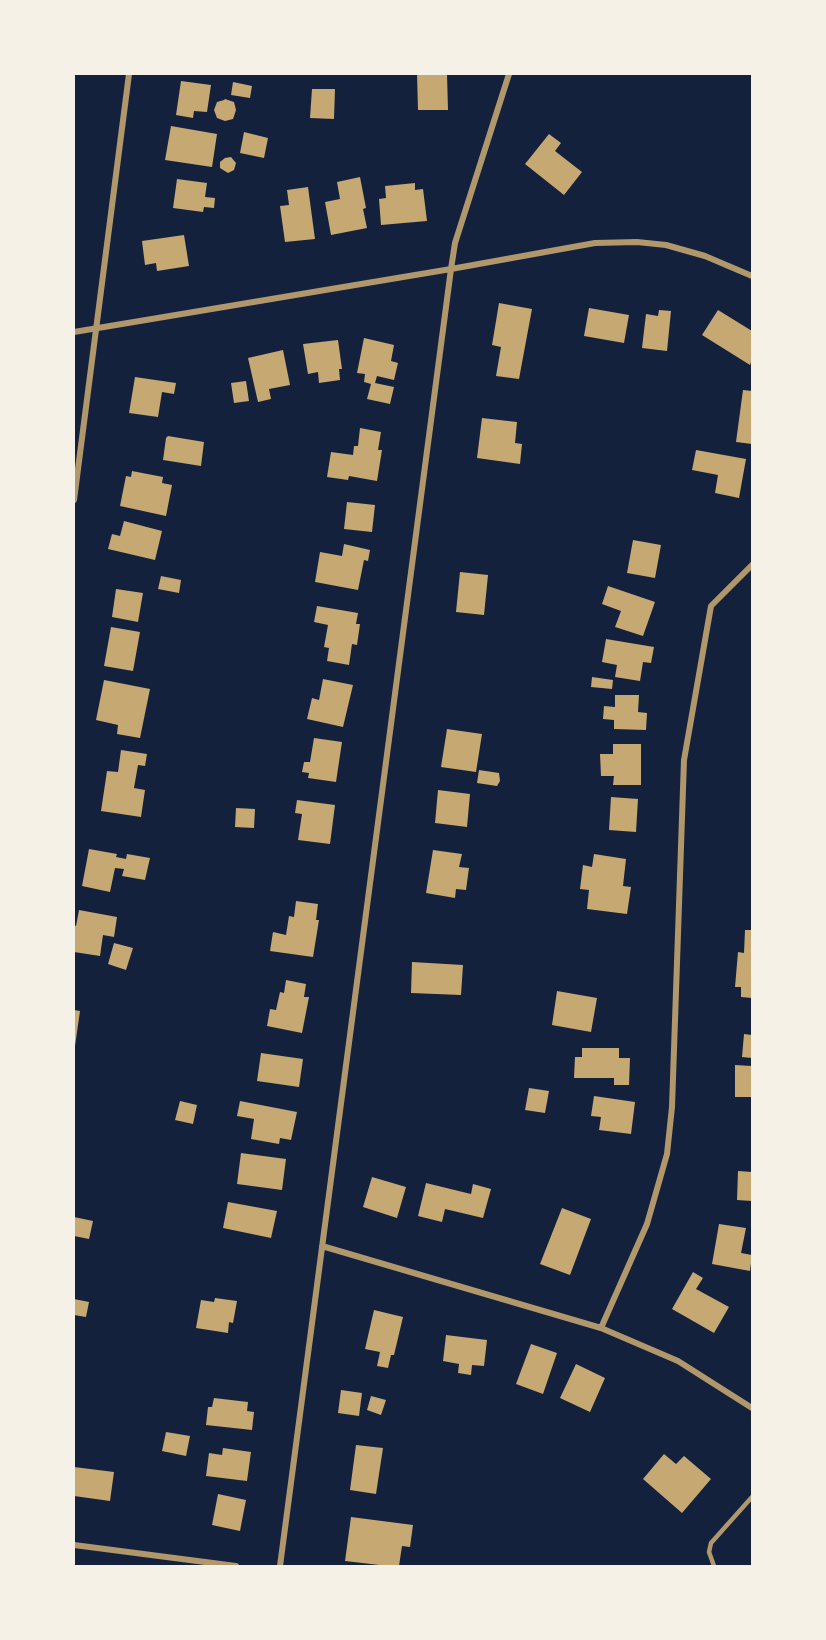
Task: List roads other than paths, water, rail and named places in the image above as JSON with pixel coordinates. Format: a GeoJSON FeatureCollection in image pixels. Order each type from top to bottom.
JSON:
{"type":"FeatureCollection","features":[{"type":"Feature","properties":{"kind":"street"},"geometry":{"type":"LineString","coordinates":[[74,500],[129,74]]}},
{"type":"Feature","properties":{"kind":"street"},"geometry":{"type":"LineString","coordinates":[[280,1566],[451,269],[455,243],[509,74]]}},
{"type":"Feature","properties":{"kind":"street"},"geometry":{"type":"LineString","coordinates":[[74,332],[594,243],[637,242],[666,245],[705,255],[753,276]]}},
{"type":"Feature","properties":{"kind":"street"},"geometry":{"type":"LineString","coordinates":[[602,1328],[647,1224],[667,1154],[672,1107],[684,760],[711,606],[753,565]]}},
{"type":"Feature","properties":{"kind":"street"},"geometry":{"type":"LineString","coordinates":[[322,1246],[602,1328],[678,1361],[753,1408]]}},
{"type":"Feature","properties":{"kind":"street"},"geometry":{"type":"LineString","coordinates":[[74,1545],[236,1566]]}},
{"type":"Feature","properties":{"kind":"lane"},"geometry":{"type":"LineString","coordinates":[[714,1566],[709,1552],[711,1544],[753,1497]]}}]}
